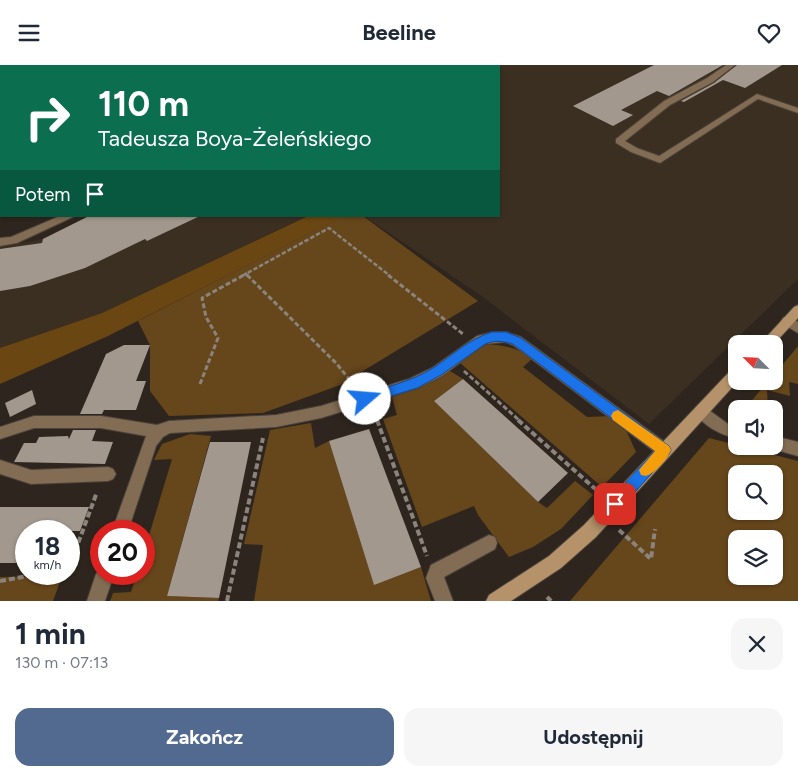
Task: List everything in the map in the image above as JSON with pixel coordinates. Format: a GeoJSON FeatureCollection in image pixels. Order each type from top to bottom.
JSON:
{"type":"FeatureCollection","features":[{"type":"Feature","properties":{"kind":"street"},"geometry":{"type":"LineString","coordinates":[[774,335],[798,310]]}},
{"type":"Feature","properties":{"kind":"street"},"geometry":{"type":"LineString","coordinates":[[495,601],[555,562],[590,531],[728,383]]}},
{"type":"Feature","properties":{"kind":"lane"},"geometry":{"type":"LineString","coordinates":[[731,65],[667,103],[619,141],[634,150],[660,160],[756,96],[798,111]]}},
{"type":"Feature","properties":{"kind":"lane"},"geometry":{"type":"LineString","coordinates":[[0,242],[13,239],[68,217]]}},
{"type":"Feature","properties":{"kind":"lane"},"geometry":{"type":"LineString","coordinates":[[787,321],[798,328]]}},
{"type":"Feature","properties":{"kind":"lane"},"geometry":{"type":"LineString","coordinates":[[124,520],[150,443],[158,432],[169,427],[266,422],[321,412],[413,384],[437,372],[476,344],[492,337],[506,337],[517,341],[664,450]]}},
{"type":"Feature","properties":{"kind":"lane"},"geometry":{"type":"LineString","coordinates":[[702,411],[728,430]]}},
{"type":"Feature","properties":{"kind":"lane"},"geometry":{"type":"LineString","coordinates":[[0,433],[34,422],[101,422],[158,432]]}},
{"type":"Feature","properties":{"kind":"lane"},"geometry":{"type":"LineString","coordinates":[[783,445],[798,449]]}},
{"type":"Feature","properties":{"kind":"lane"},"geometry":{"type":"LineString","coordinates":[[0,467],[31,477],[106,474]]}},
{"type":"Feature","properties":{"kind":"lane"},"geometry":{"type":"LineString","coordinates":[[444,601],[435,578],[437,571],[489,543]]}},
{"type":"Feature","properties":{"kind":"lane"},"geometry":{"type":"LineString","coordinates":[[96,601],[101,585]]}},
{"type":"Feature","properties":{"kind":"path"},"geometry":{"type":"LineString","coordinates":[[200,384],[218,338],[206,317],[202,298],[328,227],[476,344]]}},
{"type":"Feature","properties":{"kind":"path"},"geometry":{"type":"LineString","coordinates":[[245,273],[336,363],[367,398],[435,578]]}},
{"type":"Feature","properties":{"kind":"path"},"geometry":{"type":"LineString","coordinates":[[452,361],[601,494]]}},
{"type":"Feature","properties":{"kind":"path"},"geometry":{"type":"LineString","coordinates":[[227,601],[266,422]]}},
{"type":"Feature","properties":{"kind":"path"},"geometry":{"type":"LineString","coordinates":[[80,540],[106,474]]}},
{"type":"Feature","properties":{"kind":"path"},"geometry":{"type":"LineString","coordinates":[[619,530],[651,559],[655,529]]}},
{"type":"Feature","properties":{"kind":"path"},"geometry":{"type":"LineString","coordinates":[[0,581],[15,578]]}},
{"type":"Feature","properties":{"kind":"path"},"geometry":{"type":"LineString","coordinates":[[547,597],[551,601]]}},
{"type":"Feature","properties":{"kind":"shaded area"},"geometry":{"type":"Polygon","coordinates":[[[500,65],[798,65],[798,279],[740,335],[728,335],[728,347],[649,424],[483,297],[365,217],[500,217],[500,65]]]}},
{"type":"Feature","properties":{"kind":"shaded area"},"geometry":{"type":"Polygon","coordinates":[[[88,217],[305,217],[102,313],[0,348],[0,247],[39,240],[88,217]]]}},
{"type":"Feature","properties":{"kind":"shaded area"},"geometry":{"type":"Polygon","coordinates":[[[306,217],[342,217],[108,336],[0,384],[0,348],[102,313],[306,217]]]}},
{"type":"Feature","properties":{"kind":"shaded area"},"geometry":{"type":"Polygon","coordinates":[[[341,217],[364,217],[478,301],[340,385],[263,413],[169,416],[150,391],[150,345],[138,321],[341,217]]]}},
{"type":"Feature","properties":{"kind":"shaded area"},"geometry":{"type":"Polygon","coordinates":[[[486,344],[510,348],[533,358],[523,367],[587,417],[611,416],[625,428],[636,452],[602,487],[459,362],[486,344]]]}},
{"type":"Feature","properties":{"kind":"shaded area"},"geometry":{"type":"Polygon","coordinates":[[[798,346],[798,384],[789,382],[790,396],[767,390],[783,390],[783,364],[798,346]]]}},
{"type":"Feature","properties":{"kind":"shaded area"},"geometry":{"type":"Polygon","coordinates":[[[447,369],[463,379],[434,401],[538,502],[547,508],[575,481],[593,495],[561,529],[533,547],[509,557],[478,515],[474,506],[422,527],[383,419],[397,415],[392,397],[407,392],[447,369]]]}},
{"type":"Feature","properties":{"kind":"shaded area"},"geometry":{"type":"Polygon","coordinates":[[[761,390],[767,390],[768,400],[752,400],[761,390]]]}},
{"type":"Feature","properties":{"kind":"shaded area"},"geometry":{"type":"Polygon","coordinates":[[[311,423],[315,448],[329,441],[374,584],[421,567],[431,601],[254,601],[263,545],[244,544],[270,430],[311,423]]]}},
{"type":"Feature","properties":{"kind":"shaded area"},"geometry":{"type":"Polygon","coordinates":[[[190,434],[211,436],[167,596],[219,598],[218,601],[110,601],[113,593],[131,592],[133,585],[155,585],[154,520],[172,459],[154,460],[162,444],[190,434]]]}},
{"type":"Feature","properties":{"kind":"shaded area"},"geometry":{"type":"Polygon","coordinates":[[[709,438],[728,443],[728,455],[775,455],[798,461],[798,601],[570,601],[709,438]]]}},
{"type":"Feature","properties":{"kind":"shaded area"},"geometry":{"type":"Polygon","coordinates":[[[0,577],[15,577],[15,585],[59,585],[53,601],[0,601],[0,577]]]}},
{"type":"Feature","properties":{"kind":"building"},"geometry":{"type":"Polygon","coordinates":[[[654,65],[723,65],[669,96],[657,91],[621,110],[633,115],[613,126],[573,106],[654,65]]]}},
{"type":"Feature","properties":{"kind":"building"},"geometry":{"type":"Polygon","coordinates":[[[737,65],[782,65],[745,88],[723,80],[684,102],[681,101],[714,83],[737,65]]]}},
{"type":"Feature","properties":{"kind":"building"},"geometry":{"type":"Polygon","coordinates":[[[87,217],[198,217],[147,241],[145,239],[85,268],[30,286],[0,291],[0,249],[42,243],[43,239],[87,217]]]}},
{"type":"Feature","properties":{"kind":"building"},"geometry":{"type":"Polygon","coordinates":[[[124,345],[150,345],[136,381],[146,381],[136,410],[104,410],[102,414],[80,414],[106,354],[124,345]]]}},
{"type":"Feature","properties":{"kind":"building"},"geometry":{"type":"Polygon","coordinates":[[[463,379],[568,473],[538,502],[434,401],[463,379]]]}},
{"type":"Feature","properties":{"kind":"building"},"geometry":{"type":"Polygon","coordinates":[[[32,390],[36,404],[10,417],[5,403],[32,390]]]}},
{"type":"Feature","properties":{"kind":"building"},"geometry":{"type":"Polygon","coordinates":[[[369,429],[421,567],[374,585],[329,441],[369,429]]]}},
{"type":"Feature","properties":{"kind":"building"},"geometry":{"type":"Polygon","coordinates":[[[73,430],[96,430],[92,441],[113,442],[105,464],[14,462],[24,443],[36,443],[39,437],[68,436],[69,439],[73,430]]]}},
{"type":"Feature","properties":{"kind":"building"},"geometry":{"type":"Polygon","coordinates":[[[210,442],[251,442],[219,598],[167,596],[210,442]]]}},
{"type":"Feature","properties":{"kind":"building"},"geometry":{"type":"Polygon","coordinates":[[[0,507],[89,507],[80,531],[80,520],[15,520],[15,563],[0,563],[0,507]]]}},
{"type":"Feature","properties":{"kind":"slow traffic"},"geometry":{"type":"LineString","coordinates":[[618,416],[664,450],[646,470]]}},
{"type":"Feature","properties":{"kind":"route"},"geometry":{"type":"LineString","coordinates":[[365,399],[413,384],[437,372],[481,340],[492,337],[506,337],[517,341],[664,450],[615,504]]}}]}
